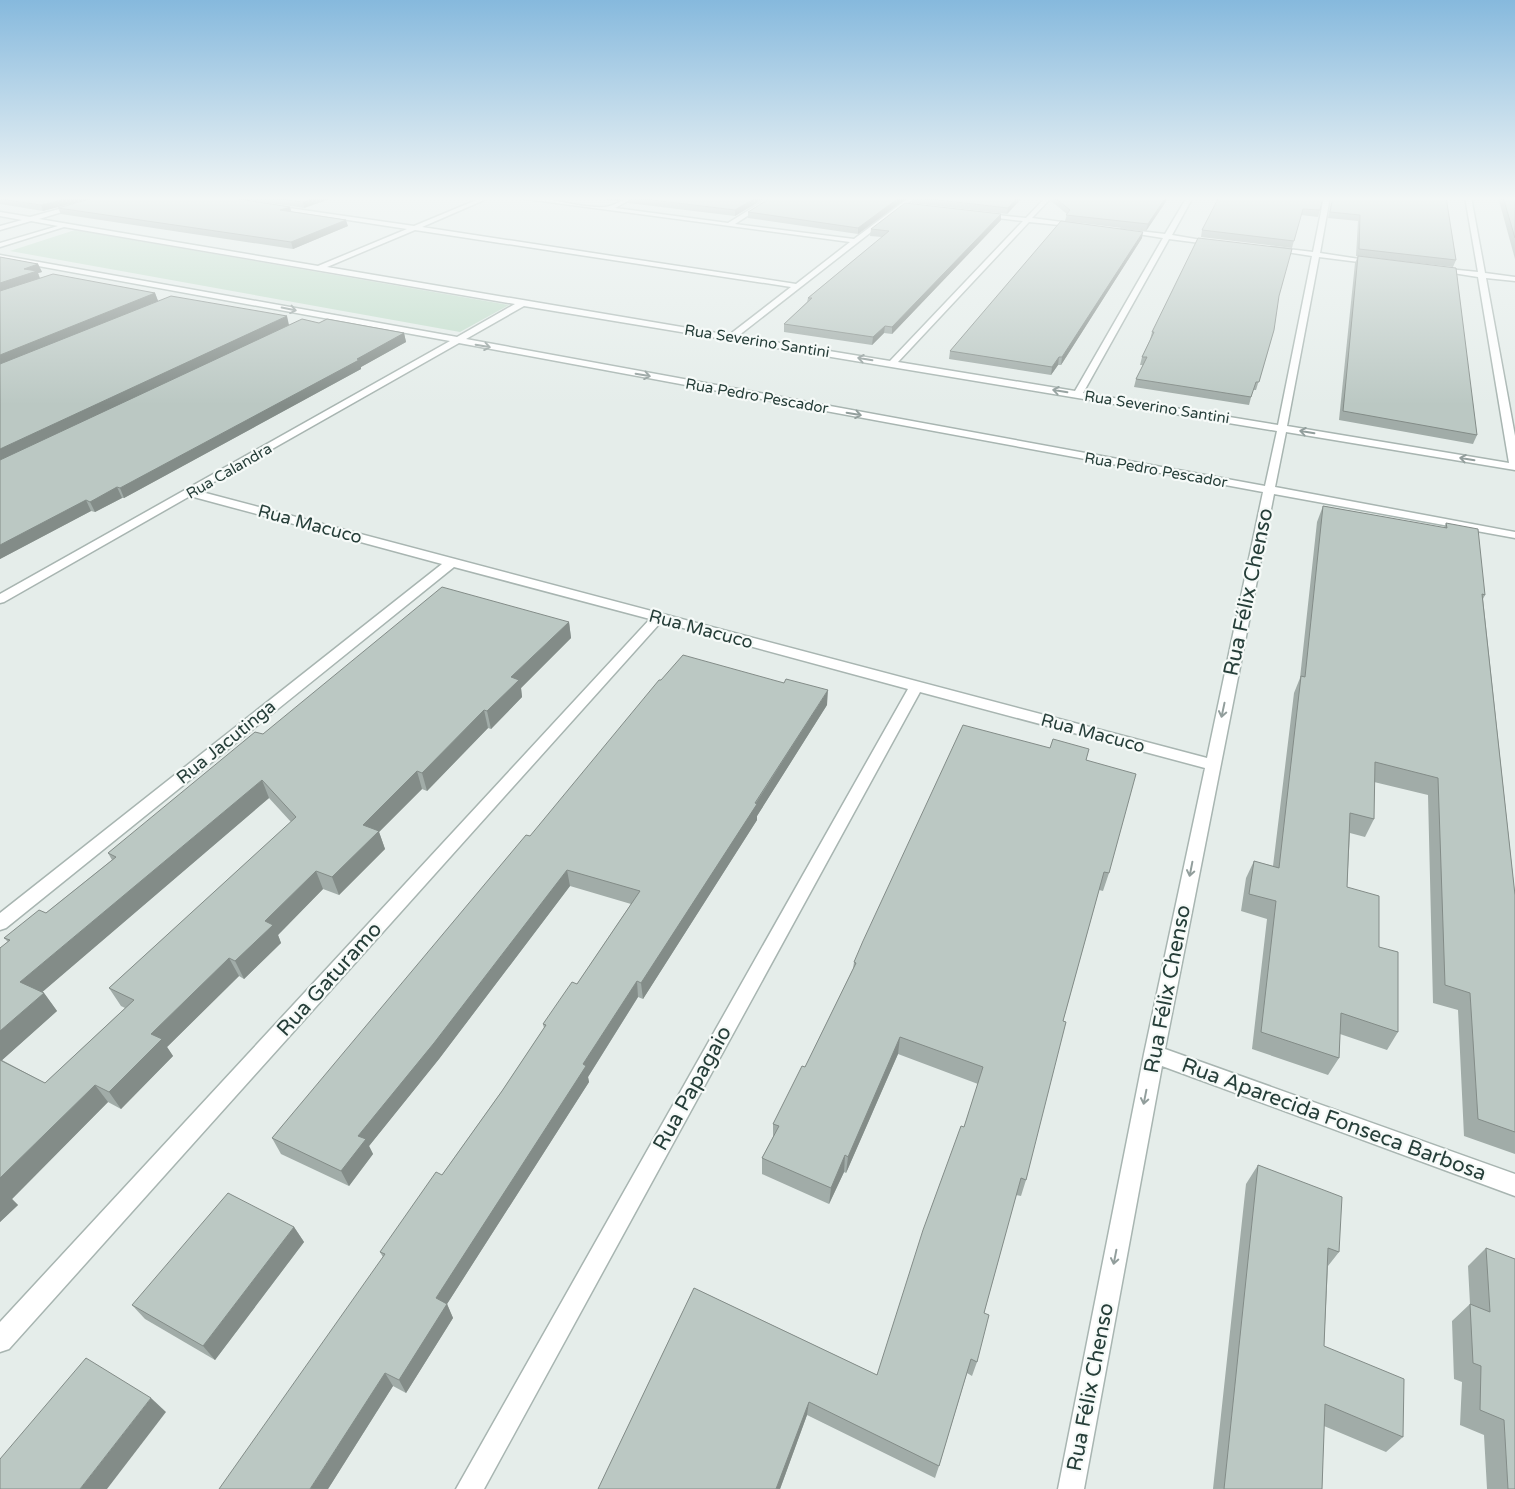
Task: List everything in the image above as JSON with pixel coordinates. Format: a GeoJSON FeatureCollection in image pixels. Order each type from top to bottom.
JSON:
{"type":"FeatureCollection","features":[{"type":"Feature","properties":{"kind":"street","name":"Rua Pedro Pescador"},"geometry":{"type":"LineString","coordinates":[[58,266],[1515,535]]}},
{"type":"Feature","properties":{"kind":"street","name":"Rua Severino Santini"},"geometry":{"type":"LineString","coordinates":[[310,266],[1515,466]]}},
{"type":"Feature","properties":{"kind":"street"},"geometry":{"type":"LineString","coordinates":[[670,266],[796,286]]}},
{"type":"Feature","properties":{"kind":"street"},"geometry":{"type":"LineString","coordinates":[[731,336],[822,266]]}},
{"type":"Feature","properties":{"kind":"street"},"geometry":{"type":"LineString","coordinates":[[894,363],[984,266]]}},
{"type":"Feature","properties":{"kind":"street"},"geometry":{"type":"LineString","coordinates":[[1078,394],[1151,266]]}},
{"type":"Feature","properties":{"kind":"street","name":"Rua Félix Chenso"},"geometry":{"type":"LineString","coordinates":[[1071,1489],[1154,1054],[1282,428],[1313,266]]}},
{"type":"Feature","properties":{"kind":"street"},"geometry":{"type":"LineString","coordinates":[[1480,266],[1515,466]]}},
{"type":"Feature","properties":{"kind":"street"},"geometry":{"type":"LineString","coordinates":[[1432,269],[1515,279]]}},
{"type":"Feature","properties":{"kind":"street"},"geometry":{"type":"LineString","coordinates":[[62,276],[80,270]]}},
{"type":"Feature","properties":{"kind":"street"},"geometry":{"type":"LineString","coordinates":[[177,298],[195,291]]}},
{"type":"Feature","properties":{"kind":"street","name":"Rua Calandra"},"geometry":{"type":"LineString","coordinates":[[0,599],[191,493],[523,303]]}},
{"type":"Feature","properties":{"kind":"street"},"geometry":{"type":"LineString","coordinates":[[303,323],[321,315]]}},
{"type":"Feature","properties":{"kind":"street","name":"Rua Macuco"},"geometry":{"type":"LineString","coordinates":[[191,493],[1212,765]]}},
{"type":"Feature","properties":{"kind":"street","name":"Rua Jacutinga"},"geometry":{"type":"LineString","coordinates":[[0,923],[452,562]]}},
{"type":"Feature","properties":{"kind":"street","name":"Rua Gaturamo"},"geometry":{"type":"LineString","coordinates":[[0,1340],[659,617]]}},
{"type":"Feature","properties":{"kind":"street","name":"Rua Papagaio"},"geometry":{"type":"LineString","coordinates":[[469,1489],[916,686]]}},
{"type":"Feature","properties":{"kind":"street","name":"Rua Aparecida Fonseca Barbosa"},"geometry":{"type":"LineString","coordinates":[[1154,1054],[1515,1184]]}},
{"type":"Feature","properties":{"kind":"green space"},"geometry":{"type":"Polygon","coordinates":[[[96,266],[286,266],[509,305],[460,332],[96,266]]]}},
{"type":"Feature","properties":{"kind":"building"},"geometry":{"type":"Polygon","coordinates":[[[0,266],[31,266],[24,269],[37,271],[0,283],[0,266]]]}},
{"type":"Feature","properties":{"kind":"building"},"geometry":{"type":"Polygon","coordinates":[[[846,266],[950,266],[892,327],[885,326],[873,337],[784,324],[812,298],[808,298],[846,266]]]}},
{"type":"Feature","properties":{"kind":"building"},"geometry":{"type":"Polygon","coordinates":[[[1022,266],[1121,266],[1062,357],[1059,357],[1052,367],[950,351],[1022,266]]]}},
{"type":"Feature","properties":{"kind":"building"},"geometry":{"type":"Polygon","coordinates":[[[1184,266],[1287,266],[1279,296],[1274,330],[1259,382],[1256,382],[1251,397],[1136,379],[1147,357],[1142,357],[1154,332],[1152,332],[1184,266]]]}},
{"type":"Feature","properties":{"kind":"building"},"geometry":{"type":"Polygon","coordinates":[[[1357,266],[1456,268],[1477,435],[1343,411],[1357,266]]]}},
{"type":"Feature","properties":{"kind":"building"},"geometry":{"type":"Polygon","coordinates":[[[53,274],[155,293],[0,355],[0,291],[53,274]]]}},
{"type":"Feature","properties":{"kind":"building"},"geometry":{"type":"Polygon","coordinates":[[[171,296],[287,316],[0,449],[0,364],[171,296]]]}},
{"type":"Feature","properties":{"kind":"building"},"geometry":{"type":"Polygon","coordinates":[[[302,319],[319,323],[327,319],[404,333],[357,359],[359,360],[120,488],[117,487],[90,502],[86,500],[0,545],[0,460],[302,319]]]}},
{"type":"Feature","properties":{"kind":"building"},"geometry":{"type":"Polygon","coordinates":[[[1323,506],[1447,528],[1446,523],[1478,529],[1485,595],[1482,594],[1515,895],[1515,1132],[1478,1119],[1470,993],[1445,985],[1438,778],[1375,762],[1374,819],[1350,813],[1347,887],[1379,896],[1379,947],[1398,952],[1398,1032],[1341,1013],[1339,1058],[1261,1032],[1276,901],[1249,894],[1254,861],[1279,868],[1301,676],[1305,677],[1323,506]]]}},
{"type":"Feature","properties":{"kind":"building"},"geometry":{"type":"Polygon","coordinates":[[[442,587],[569,622],[511,677],[519,680],[487,711],[484,710],[422,773],[417,771],[363,825],[379,831],[332,877],[316,871],[265,921],[273,925],[235,961],[229,958],[151,1034],[162,1039],[109,1092],[95,1085],[0,1178],[0,1060],[45,1083],[134,1000],[109,988],[296,817],[262,780],[20,982],[44,993],[0,1031],[0,948],[10,940],[4,938],[39,910],[46,913],[116,857],[108,853],[255,732],[263,734],[442,587]]]}},
{"type":"Feature","properties":{"kind":"building"},"geometry":{"type":"Polygon","coordinates":[[[683,655],[784,683],[786,679],[828,690],[641,983],[637,981],[583,1064],[586,1066],[436,1298],[447,1304],[399,1380],[385,1373],[310,1489],[219,1489],[385,1254],[380,1252],[436,1172],[442,1175],[502,1091],[546,1025],[543,1024],[572,982],[577,984],[640,891],[567,870],[434,1043],[358,1136],[366,1139],[341,1171],[272,1138],[526,835],[530,836],[659,680],[683,655]]]}},
{"type":"Feature","properties":{"kind":"building"},"geometry":{"type":"Polygon","coordinates":[[[963,725],[1050,748],[1053,739],[1089,749],[1086,760],[1136,774],[1109,873],[1104,872],[1063,1021],[1066,1022],[1026,1180],[1021,1178],[984,1313],[989,1315],[977,1362],[971,1359],[939,1466],[809,1402],[776,1489],[598,1489],[694,1288],[877,1375],[923,1230],[961,1126],[964,1127],[983,1067],[900,1037],[848,1157],[845,1155],[831,1188],[762,1158],[779,1126],[773,1124],[802,1066],[805,1067],[856,963],[854,962],[863,941],[963,725]]]}},
{"type":"Feature","properties":{"kind":"building"},"geometry":{"type":"Polygon","coordinates":[[[1258,1165],[1342,1197],[1339,1252],[1328,1248],[1324,1346],[1404,1379],[1403,1437],[1325,1404],[1322,1489],[1224,1489],[1258,1165]]]}},
{"type":"Feature","properties":{"kind":"building"},"geometry":{"type":"Polygon","coordinates":[[[228,1193],[294,1227],[203,1346],[132,1305],[228,1193]]]}},
{"type":"Feature","properties":{"kind":"building"},"geometry":{"type":"Polygon","coordinates":[[[1486,1248],[1515,1259],[1515,1489],[1508,1489],[1504,1420],[1480,1410],[1481,1366],[1473,1363],[1470,1304],[1490,1312],[1486,1248]]]}},
{"type":"Feature","properties":{"kind":"building"},"geometry":{"type":"Polygon","coordinates":[[[86,1358],[151,1398],[80,1489],[0,1489],[0,1459],[86,1358]]]}}]}
